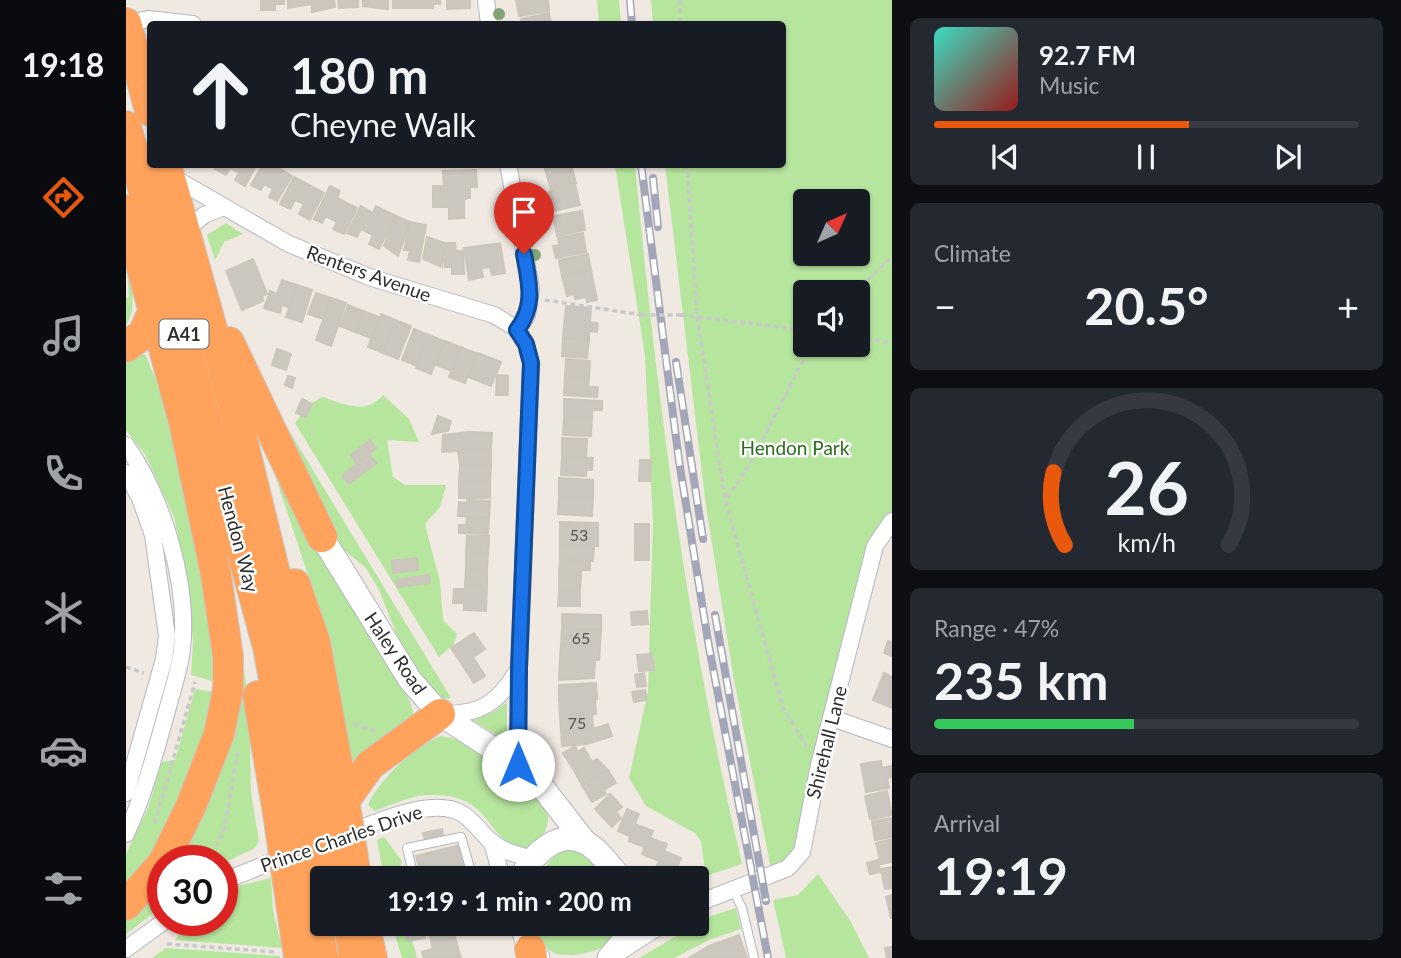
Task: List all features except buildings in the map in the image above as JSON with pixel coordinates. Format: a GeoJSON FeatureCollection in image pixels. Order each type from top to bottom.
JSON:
{"type":"FeatureCollection","features":[{"type":"Feature","properties":{"kind":"highway"},"geometry":{"type":"LineString","coordinates":[[126,23],[147,100]]}},
{"type":"Feature","properties":{"kind":"highway","name":"Hendon Way"},"geometry":{"type":"LineString","coordinates":[[126,127],[240,542],[251,656],[319,813],[323,958]]}},
{"type":"Feature","properties":{"kind":"highway","name":"Hendon Way"},"geometry":{"type":"LineString","coordinates":[[168,170],[235,411],[293,646],[319,813],[332,866]]}},
{"type":"Feature","properties":{"kind":"highway"},"geometry":{"type":"LineString","coordinates":[[126,211],[152,314],[184,422],[216,575],[228,656],[228,690],[219,734],[170,845]]}},
{"type":"Feature","properties":{"kind":"highway"},"geometry":{"type":"LineString","coordinates":[[199,283],[259,402],[322,537]]}},
{"type":"Feature","properties":{"kind":"highway"},"geometry":{"type":"LineString","coordinates":[[126,347],[142,334],[152,314]]}},
{"type":"Feature","properties":{"kind":"highway"},"geometry":{"type":"LineString","coordinates":[[319,813],[370,765],[440,714]]}},
{"type":"Feature","properties":{"kind":"highway","name":"A41"},"geometry":{"type":"LineString","coordinates":[[319,813],[349,866]]}},
{"type":"Feature","properties":{"kind":"highway","name":"A41"},"geometry":{"type":"LineString","coordinates":[[292,955],[319,813]]}},
{"type":"Feature","properties":{"kind":"highway"},"geometry":{"type":"LineString","coordinates":[[126,905],[147,881]]}},
{"type":"Feature","properties":{"kind":"highway"},"geometry":{"type":"LineString","coordinates":[[344,936],[348,958]]}},
{"type":"Feature","properties":{"kind":"highway"},"geometry":{"type":"LineString","coordinates":[[367,936],[372,958]]}},
{"type":"Feature","properties":{"kind":"street"},"geometry":{"type":"LineString","coordinates":[[486,0],[489,21]]}},
{"type":"Feature","properties":{"kind":"street"},"geometry":{"type":"LineString","coordinates":[[126,23],[148,19],[166,21]]}},
{"type":"Feature","properties":{"kind":"street"},"geometry":{"type":"LineString","coordinates":[[509,168],[537,299],[517,330],[526,344],[531,363],[519,668],[518,765]]}},
{"type":"Feature","properties":{"kind":"street","name":"Renters Avenue"},"geometry":{"type":"LineString","coordinates":[[168,170],[216,199],[223,207],[289,244],[372,278],[494,315],[517,330]]}},
{"type":"Feature","properties":{"kind":"street"},"geometry":{"type":"LineString","coordinates":[[185,231],[204,215],[223,207]]}},
{"type":"Feature","properties":{"kind":"street"},"geometry":{"type":"LineString","coordinates":[[126,445],[153,488],[161,536],[167,646],[126,793]]}},
{"type":"Feature","properties":{"kind":"street"},"geometry":{"type":"LineString","coordinates":[[126,473],[161,536],[178,588],[182,647],[149,779],[126,834]]}},
{"type":"Feature","properties":{"kind":"street","name":"Shirehall Lane"},"geometry":{"type":"LineString","coordinates":[[709,899],[788,868],[802,852],[819,765],[875,546],[892,521]]}},
{"type":"Feature","properties":{"kind":"street","name":"Haley Road"},"geometry":{"type":"LineString","coordinates":[[322,537],[410,680],[440,714],[518,765],[539,783],[585,842],[609,866]]}},
{"type":"Feature","properties":{"kind":"street"},"geometry":{"type":"LineString","coordinates":[[440,714],[475,712],[489,706],[503,694],[519,668]]}},
{"type":"Feature","properties":{"kind":"street"},"geometry":{"type":"LineString","coordinates":[[832,718],[892,739]]}},
{"type":"Feature","properties":{"kind":"street"},"geometry":{"type":"LineString","coordinates":[[530,866],[552,842],[556,822],[554,805]]}},
{"type":"Feature","properties":{"kind":"street","name":"Prince Charles Drive"},"geometry":{"type":"LineString","coordinates":[[238,876],[397,815],[429,808],[460,812],[492,842],[524,866]]}},
{"type":"Feature","properties":{"kind":"street"},"geometry":{"type":"LineString","coordinates":[[552,842],[574,838],[585,842]]}},
{"type":"Feature","properties":{"kind":"street"},"geometry":{"type":"LineString","coordinates":[[492,842],[499,866]]}},
{"type":"Feature","properties":{"kind":"street"},"geometry":{"type":"LineString","coordinates":[[126,949],[147,934]]}},
{"type":"Feature","properties":{"kind":"street"},"geometry":{"type":"LineString","coordinates":[[611,957],[627,936]]}},
{"type":"Feature","properties":{"kind":"street"},"geometry":{"type":"LineString","coordinates":[[611,957],[644,936]]}},
{"type":"Feature","properties":{"kind":"lane"},"geometry":{"type":"LineString","coordinates":[[411,866],[407,848],[461,837],[469,866]]}},
{"type":"Feature","properties":{"kind":"lane"},"geometry":{"type":"LineString","coordinates":[[733,890],[742,908],[754,958]]}},
{"type":"Feature","properties":{"kind":"path"},"geometry":{"type":"LineString","coordinates":[[680,0],[680,21]]}},
{"type":"Feature","properties":{"kind":"path"},"geometry":{"type":"LineString","coordinates":[[687,168],[697,315],[725,499],[783,708],[819,765]]}},
{"type":"Feature","properties":{"kind":"path"},"geometry":{"type":"LineString","coordinates":[[868,280],[892,256]]}},
{"type":"Feature","properties":{"kind":"path"},"geometry":{"type":"LineString","coordinates":[[537,299],[642,315],[697,315],[793,328]]}},
{"type":"Feature","properties":{"kind":"path"},"geometry":{"type":"LineString","coordinates":[[870,340],[892,343]]}},
{"type":"Feature","properties":{"kind":"path"},"geometry":{"type":"LineString","coordinates":[[725,499],[749,466],[805,357]]}},
{"type":"Feature","properties":{"kind":"path"},"geometry":{"type":"LineString","coordinates":[[126,667],[148,674],[145,685]]}},
{"type":"Feature","properties":{"kind":"path"},"geometry":{"type":"LineString","coordinates":[[152,833],[195,682]]}},
{"type":"Feature","properties":{"kind":"path"},"geometry":{"type":"LineString","coordinates":[[343,721],[380,732]]}},
{"type":"Feature","properties":{"kind":"path"},"geometry":{"type":"LineString","coordinates":[[216,845],[223,834],[239,748]]}},
{"type":"Feature","properties":{"kind":"path"},"geometry":{"type":"LineString","coordinates":[[167,944],[292,955]]}},
{"type":"Feature","properties":{"kind":"green space"},"geometry":{"type":"Polygon","coordinates":[[[597,0],[619,0],[621,21],[599,21],[597,0]]]}},
{"type":"Feature","properties":{"kind":"green space","name":"Hendon Park"},"geometry":{"type":"Polygon","coordinates":[[[651,0],[892,0],[892,522],[874,546],[802,851],[772,874],[734,680],[706,506],[665,168],[786,168],[786,21],[653,21],[651,0]]]}},
{"type":"Feature","properties":{"kind":"green space"},"geometry":{"type":"Polygon","coordinates":[[[615,168],[635,168],[653,341],[676,516],[705,690],[742,864],[709,875],[709,866],[705,866],[701,841],[695,833],[646,806],[629,778],[648,691],[653,522],[645,356],[615,168]]]}},
{"type":"Feature","properties":{"kind":"green space"},"geometry":{"type":"Polygon","coordinates":[[[226,223],[243,234],[224,242],[215,260],[207,235],[226,223]]]}},
{"type":"Feature","properties":{"kind":"green space"},"geometry":{"type":"Polygon","coordinates":[[[126,258],[133,301],[126,325],[126,299],[129,297],[126,258]]]}},
{"type":"Feature","properties":{"kind":"green space"},"geometry":{"type":"Polygon","coordinates":[[[145,354],[165,401],[223,684],[191,675],[193,642],[187,579],[174,517],[145,454],[126,430],[126,359],[145,354]]]}},
{"type":"Feature","properties":{"kind":"green space"},"geometry":{"type":"Polygon","coordinates":[[[383,395],[409,419],[419,442],[387,440],[393,477],[405,485],[446,485],[440,507],[425,524],[440,582],[443,620],[457,634],[454,644],[439,657],[295,423],[309,405],[322,397],[362,407],[383,395]]]}},
{"type":"Feature","properties":{"kind":"green space"},"geometry":{"type":"Polygon","coordinates":[[[268,396],[451,698],[443,699],[423,679],[399,640],[379,590],[366,568],[338,545],[268,396]]]}},
{"type":"Feature","properties":{"kind":"green space"},"geometry":{"type":"Polygon","coordinates":[[[266,448],[409,699],[415,718],[351,769],[315,596],[266,448]]]}},
{"type":"Feature","properties":{"kind":"green space"},"geometry":{"type":"Polygon","coordinates":[[[238,628],[249,703],[251,792],[259,841],[255,848],[238,856],[238,845],[177,845],[238,628]]]}},
{"type":"Feature","properties":{"kind":"green space"},"geometry":{"type":"Polygon","coordinates":[[[195,689],[222,693],[171,829],[158,845],[147,845],[147,859],[126,886],[126,854],[148,808],[162,762],[175,760],[195,689]]]}},
{"type":"Feature","properties":{"kind":"green space"},"geometry":{"type":"Polygon","coordinates":[[[507,702],[507,742],[473,720],[494,712],[507,702]]]}},
{"type":"Feature","properties":{"kind":"green space"},"geometry":{"type":"Polygon","coordinates":[[[441,736],[472,746],[502,765],[528,788],[548,815],[546,830],[538,842],[526,848],[511,844],[503,839],[473,806],[453,797],[423,795],[375,811],[368,805],[380,785],[399,765],[441,736]]]}},
{"type":"Feature","properties":{"kind":"green space"},"geometry":{"type":"Polygon","coordinates":[[[384,837],[402,861],[400,866],[382,866],[377,840],[384,837]]]}},
{"type":"Feature","properties":{"kind":"green space"},"geometry":{"type":"Polygon","coordinates":[[[582,849],[598,866],[546,866],[558,852],[582,849]]]}},
{"type":"Feature","properties":{"kind":"green space"},"geometry":{"type":"Polygon","coordinates":[[[818,874],[851,922],[869,958],[786,958],[773,900],[798,895],[818,874]]]}},
{"type":"Feature","properties":{"kind":"green space"},"geometry":{"type":"Polygon","coordinates":[[[271,878],[273,910],[282,948],[174,940],[178,936],[238,936],[238,886],[271,878]]]}},
{"type":"Feature","properties":{"kind":"green space"},"geometry":{"type":"Polygon","coordinates":[[[147,893],[147,918],[126,934],[126,913],[147,893]]]}},
{"type":"Feature","properties":{"kind":"green space"},"geometry":{"type":"Polygon","coordinates":[[[736,908],[741,929],[709,940],[674,958],[639,958],[677,936],[709,936],[711,916],[736,908]]]}},
{"type":"Feature","properties":{"kind":"green space"},"geometry":{"type":"Polygon","coordinates":[[[396,936],[411,936],[417,958],[402,958],[396,936]]]}},
{"type":"Feature","properties":{"kind":"green space"},"geometry":{"type":"Polygon","coordinates":[[[614,936],[594,951],[575,955],[556,954],[538,937],[614,936]]]}},
{"type":"Feature","properties":{"kind":"green space"},"geometry":{"type":"Polygon","coordinates":[[[166,948],[280,956],[280,958],[152,958],[166,948]]]}},
{"type":"Feature","properties":{"kind":"railway"},"geometry":{"type":"LineString","coordinates":[[630,0],[632,21]]}},
{"type":"Feature","properties":{"kind":"railway"},"geometry":{"type":"LineString","coordinates":[[642,168],[679,461],[709,647],[768,958]]}},
{"type":"Feature","properties":{"kind":"railway"},"geometry":{"type":"LineString","coordinates":[[653,178],[658,227]]}},
{"type":"Feature","properties":{"kind":"railway"},"geometry":{"type":"LineString","coordinates":[[676,362],[703,539]]}},
{"type":"Feature","properties":{"kind":"railway"},"geometry":{"type":"LineString","coordinates":[[715,615],[766,901]]}},
{"type":"Feature","properties":{"kind":"route"},"geometry":{"type":"LineString","coordinates":[[518,765],[519,668],[531,363],[526,344],[517,330],[527,316],[530,305],[531,288],[524,254]]}}]}
